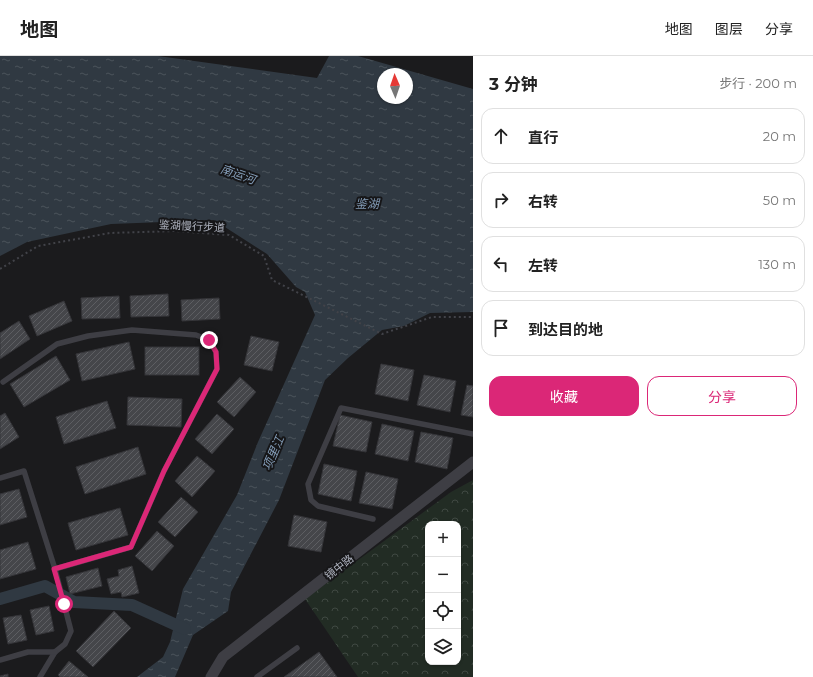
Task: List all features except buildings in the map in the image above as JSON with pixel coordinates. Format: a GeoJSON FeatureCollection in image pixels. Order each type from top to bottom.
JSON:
{"type":"FeatureCollection","features":[{"type":"Feature","properties":{"kind":"street","name":"镜中路"},"geometry":{"type":"LineString","coordinates":[[211,677],[223,657],[473,462]]}},
{"type":"Feature","properties":{"kind":"lane"},"geometry":{"type":"LineString","coordinates":[[3,382],[57,344],[88,336],[124,331],[196,335],[209,340],[216,352],[217,369],[164,471],[131,547],[54,569]]}},
{"type":"Feature","properties":{"kind":"lane"},"geometry":{"type":"LineString","coordinates":[[373,519],[318,506],[311,500],[308,484],[341,408],[473,434]]}},
{"type":"Feature","properties":{"kind":"lane"},"geometry":{"type":"LineString","coordinates":[[0,478],[24,471],[71,631],[65,644],[55,652],[40,677]]}},
{"type":"Feature","properties":{"kind":"lane"},"geometry":{"type":"LineString","coordinates":[[257,677],[297,648]]}},
{"type":"Feature","properties":{"kind":"lane"},"geometry":{"type":"LineString","coordinates":[[0,660],[28,652],[55,652]]}},
{"type":"Feature","properties":{"kind":"path","name":"鉴湖慢行步道"},"geometry":{"type":"LineString","coordinates":[[0,268],[38,246],[110,233],[175,232],[229,235],[264,256],[272,280],[382,334],[432,317],[473,317]]}},
{"type":"Feature","properties":{"kind":"green space"},"geometry":{"type":"Polygon","coordinates":[[[473,480],[473,677],[358,677],[305,599],[451,492],[473,480]]]}},
{"type":"Feature","properties":{"kind":"water","name":"鉴湖"},"geometry":{"type":"Polygon","coordinates":[[[0,56],[158,56],[317,78],[329,56],[358,56],[400,68],[377,68],[377,104],[413,104],[413,72],[473,89],[473,312],[430,313],[404,326],[382,330],[348,358],[325,380],[279,500],[231,592],[228,611],[193,635],[175,677],[137,677],[163,657],[170,642],[183,589],[237,495],[258,442],[315,315],[305,292],[296,287],[267,254],[214,220],[111,224],[27,242],[0,256],[0,56]]]}},
{"type":"Feature","properties":{"kind":"waterway"},"geometry":{"type":"LineString","coordinates":[[0,599],[45,586],[74,602],[132,605],[185,629]]}},
{"type":"Feature","properties":{"kind":"route"},"geometry":{"type":"LineString","coordinates":[[64,604],[54,569],[131,547],[164,471],[217,369],[216,352],[209,340]]}},
{"type":"Feature","properties":{"kind":"water label","name":"南运河"},"geometry":{"type":"Point","coordinates":[238,174]}},
{"type":"Feature","properties":{"kind":"water label","name":"项里江"},"geometry":{"type":"Point","coordinates":[273,453]}}]}
